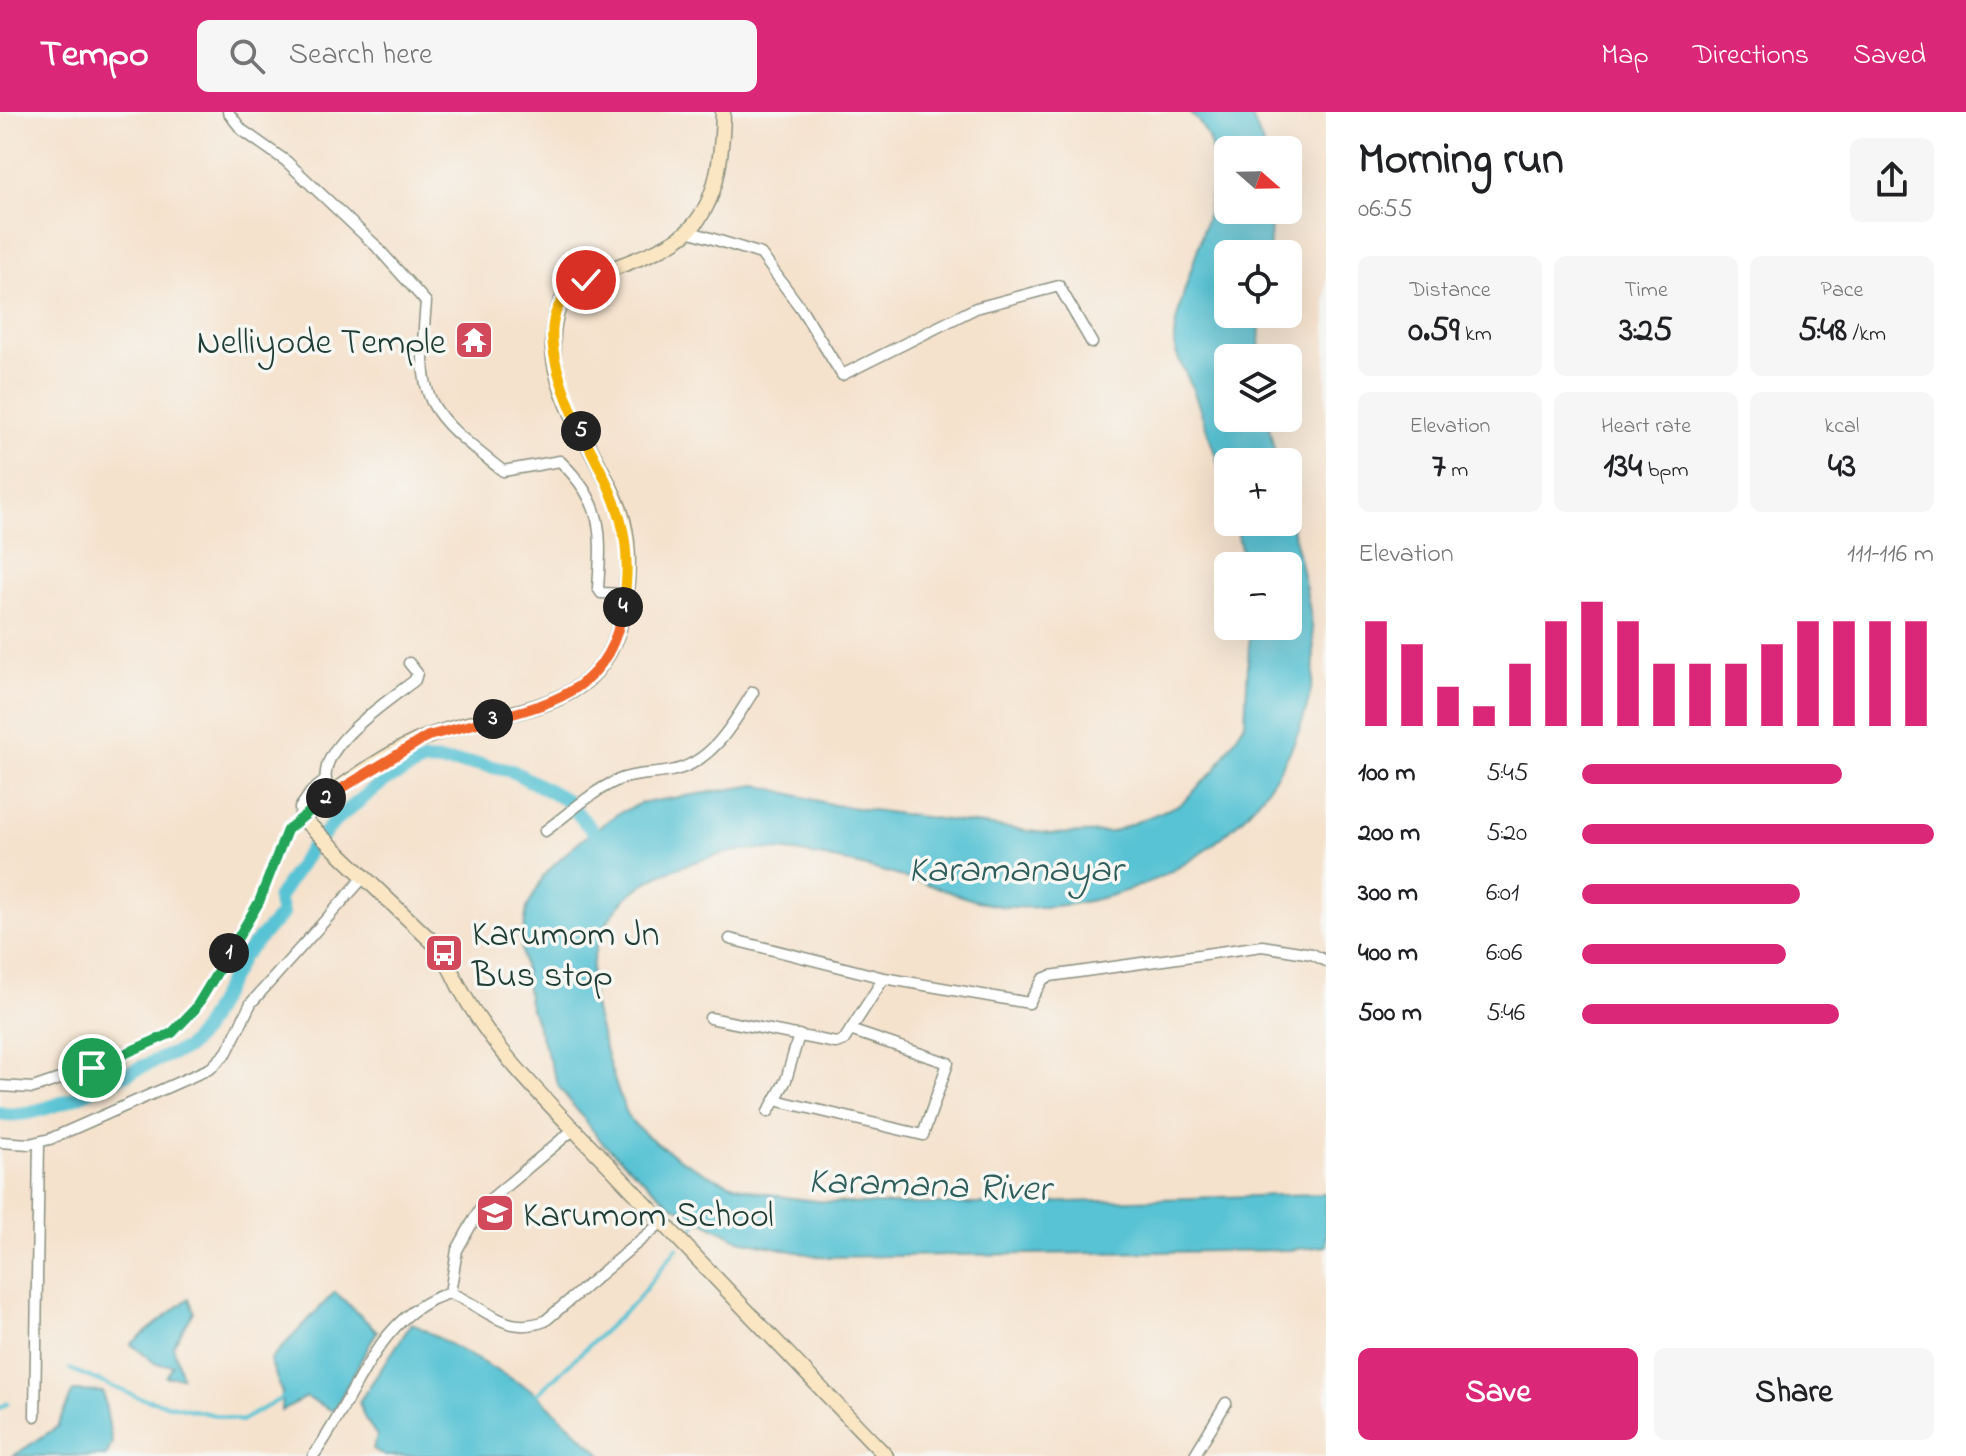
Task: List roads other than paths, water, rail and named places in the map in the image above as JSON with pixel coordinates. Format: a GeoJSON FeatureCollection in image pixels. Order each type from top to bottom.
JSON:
{"type":"FeatureCollection","features":[{"type":"Feature","properties":{"kind":"main road"},"geometry":{"type":"LineString","coordinates":[[723,112],[723,136],[712,195],[688,231],[647,254],[586,280],[561,302],[553,327],[555,359],[569,406],[620,510],[628,546],[619,633],[603,665],[549,705],[428,736],[335,791],[301,817],[444,953],[448,969],[487,1030],[574,1129],[886,1456]]}},
{"type":"Feature","properties":{"kind":"street"},"geometry":{"type":"LineString","coordinates":[[228,112],[242,130],[286,161],[375,245],[426,302],[421,369],[428,401],[457,436],[503,471],[560,461],[580,480],[597,509],[601,544],[598,588],[601,593],[625,594]]}},
{"type":"Feature","properties":{"kind":"street"},"geometry":{"type":"LineString","coordinates":[[688,231],[761,254],[802,310],[842,375],[976,308],[1059,286],[1092,343]]}},
{"type":"Feature","properties":{"kind":"street"},"geometry":{"type":"LineString","coordinates":[[0,1086],[33,1088],[92,1068],[172,1033],[195,1009],[259,902],[287,830],[301,817],[300,808],[311,792],[326,780],[325,774],[346,736],[415,680],[417,673],[409,663]]}},
{"type":"Feature","properties":{"kind":"street"},"geometry":{"type":"LineString","coordinates":[[545,831],[598,793],[628,776],[674,771],[704,756],[730,728],[753,692]]}},
{"type":"Feature","properties":{"kind":"street"},"geometry":{"type":"LineString","coordinates":[[0,1142],[39,1142],[211,1068],[227,1052],[251,1003],[364,877]]}},
{"type":"Feature","properties":{"kind":"street"},"geometry":{"type":"LineString","coordinates":[[730,939],[836,969],[1029,1003],[1043,979],[1110,967],[1262,946],[1312,954],[1326,961]]}},
{"type":"Feature","properties":{"kind":"street"},"geometry":{"type":"LineString","coordinates":[[710,1018],[836,1043],[844,1040],[884,978]]}},
{"type":"Feature","properties":{"kind":"street"},"geometry":{"type":"LineString","coordinates":[[775,1100],[923,1135],[948,1063],[850,1030]]}},
{"type":"Feature","properties":{"kind":"street"},"geometry":{"type":"LineString","coordinates":[[768,1112],[786,1080],[799,1035]]}},
{"type":"Feature","properties":{"kind":"street"},"geometry":{"type":"LineString","coordinates":[[450,1293],[457,1250],[481,1207],[574,1129]]}},
{"type":"Feature","properties":{"kind":"street"},"geometry":{"type":"LineString","coordinates":[[35,1416],[39,1142]]}},
{"type":"Feature","properties":{"kind":"street"},"geometry":{"type":"LineString","coordinates":[[313,1456],[330,1434],[379,1346],[411,1311],[432,1298],[450,1293],[510,1325],[526,1328],[545,1321],[662,1222]]}},
{"type":"Feature","properties":{"kind":"street"},"geometry":{"type":"LineString","coordinates":[[1194,1456],[1226,1403]]}},
{"type":"Feature","properties":{"kind":"water"},"geometry":{"type":"Polygon","coordinates":[[[1188,112],[1251,114],[1260,136],[1214,136],[1214,224],[1271,224],[1270,240],[1214,240],[1214,328],[1260,328],[1259,344],[1214,344],[1214,432],[1270,432],[1274,448],[1214,448],[1214,452],[1174,345],[1178,314],[1206,220],[1212,188],[1213,158],[1206,132],[1188,112]]]}},
{"type":"Feature","properties":{"kind":"water","name":"Karamanayar"},"geometry":{"type":"Polygon","coordinates":[[[1238,536],[1294,536],[1298,552],[1242,552],[1238,536]]]}},
{"type":"Feature","properties":{"kind":"water","name":"Karamanayar"},"geometry":{"type":"Polygon","coordinates":[[[1302,570],[1312,626],[1313,673],[1310,694],[1294,742],[1269,786],[1238,823],[1200,854],[1157,879],[1110,896],[1061,905],[1011,907],[811,855],[764,849],[724,854],[660,875],[631,894],[609,919],[601,934],[592,966],[591,984],[607,1056],[621,1099],[633,1123],[688,1164],[735,1185],[801,1199],[878,1204],[1048,1203],[1326,1194],[1326,1246],[1289,1250],[822,1257],[739,1240],[670,1204],[602,1142],[559,1087],[529,1003],[521,946],[527,908],[544,875],[576,844],[617,814],[641,803],[757,785],[834,805],[1051,834],[1112,832],[1181,804],[1215,770],[1245,723],[1249,640],[1302,640],[1302,570]]]}},
{"type":"Feature","properties":{"kind":"water"},"geometry":{"type":"Polygon","coordinates":[[[335,1292],[377,1331],[333,1411],[306,1397],[281,1411],[282,1393],[270,1360],[335,1292]]]}},
{"type":"Feature","properties":{"kind":"water"},"geometry":{"type":"Polygon","coordinates":[[[189,1298],[194,1312],[173,1346],[182,1377],[166,1377],[173,1365],[156,1364],[131,1344],[189,1298]]]}},
{"type":"Feature","properties":{"kind":"water"},"geometry":{"type":"Polygon","coordinates":[[[412,1323],[533,1391],[603,1456],[385,1456],[373,1449],[377,1436],[364,1417],[359,1402],[412,1323]]]}},
{"type":"Feature","properties":{"kind":"water"},"geometry":{"type":"Polygon","coordinates":[[[73,1391],[103,1392],[112,1443],[106,1456],[13,1456],[57,1427],[73,1391]]]}},
{"type":"Feature","properties":{"kind":"waterway"},"geometry":{"type":"LineString","coordinates":[[0,1113],[41,1110],[186,1049],[203,1030],[242,957],[282,914],[278,898],[311,848],[338,818],[384,781],[424,761],[478,764],[512,771],[566,800],[604,844]]}},
{"type":"Feature","properties":{"kind":"waterway"},"geometry":{"type":"LineString","coordinates":[[686,1237],[702,1216]]}},
{"type":"Feature","properties":{"kind":"waterway"},"geometry":{"type":"LineString","coordinates":[[535,1396],[636,1301],[677,1248]]}},
{"type":"Feature","properties":{"kind":"waterway"},"geometry":{"type":"LineString","coordinates":[[70,1369],[140,1398],[241,1421],[284,1397]]}},
{"type":"Feature","properties":{"kind":"waterway"},"geometry":{"type":"LineString","coordinates":[[0,1408],[8,1403]]}},
{"type":"Feature","properties":{"kind":"place","name":"Nelliyode Temple"},"geometry":{"type":"Point","coordinates":[474,340]}},
{"type":"Feature","properties":{"kind":"place","name":"Karumom Jn Bus stop"},"geometry":{"type":"Point","coordinates":[444,953]}},
{"type":"Feature","properties":{"kind":"place","name":"Karumom School"},"geometry":{"type":"Point","coordinates":[495,1213]}},
{"type":"Feature","properties":{"kind":"water label","name":"Karamana River"},"geometry":{"type":"Point","coordinates":[929,1183]}}]}
